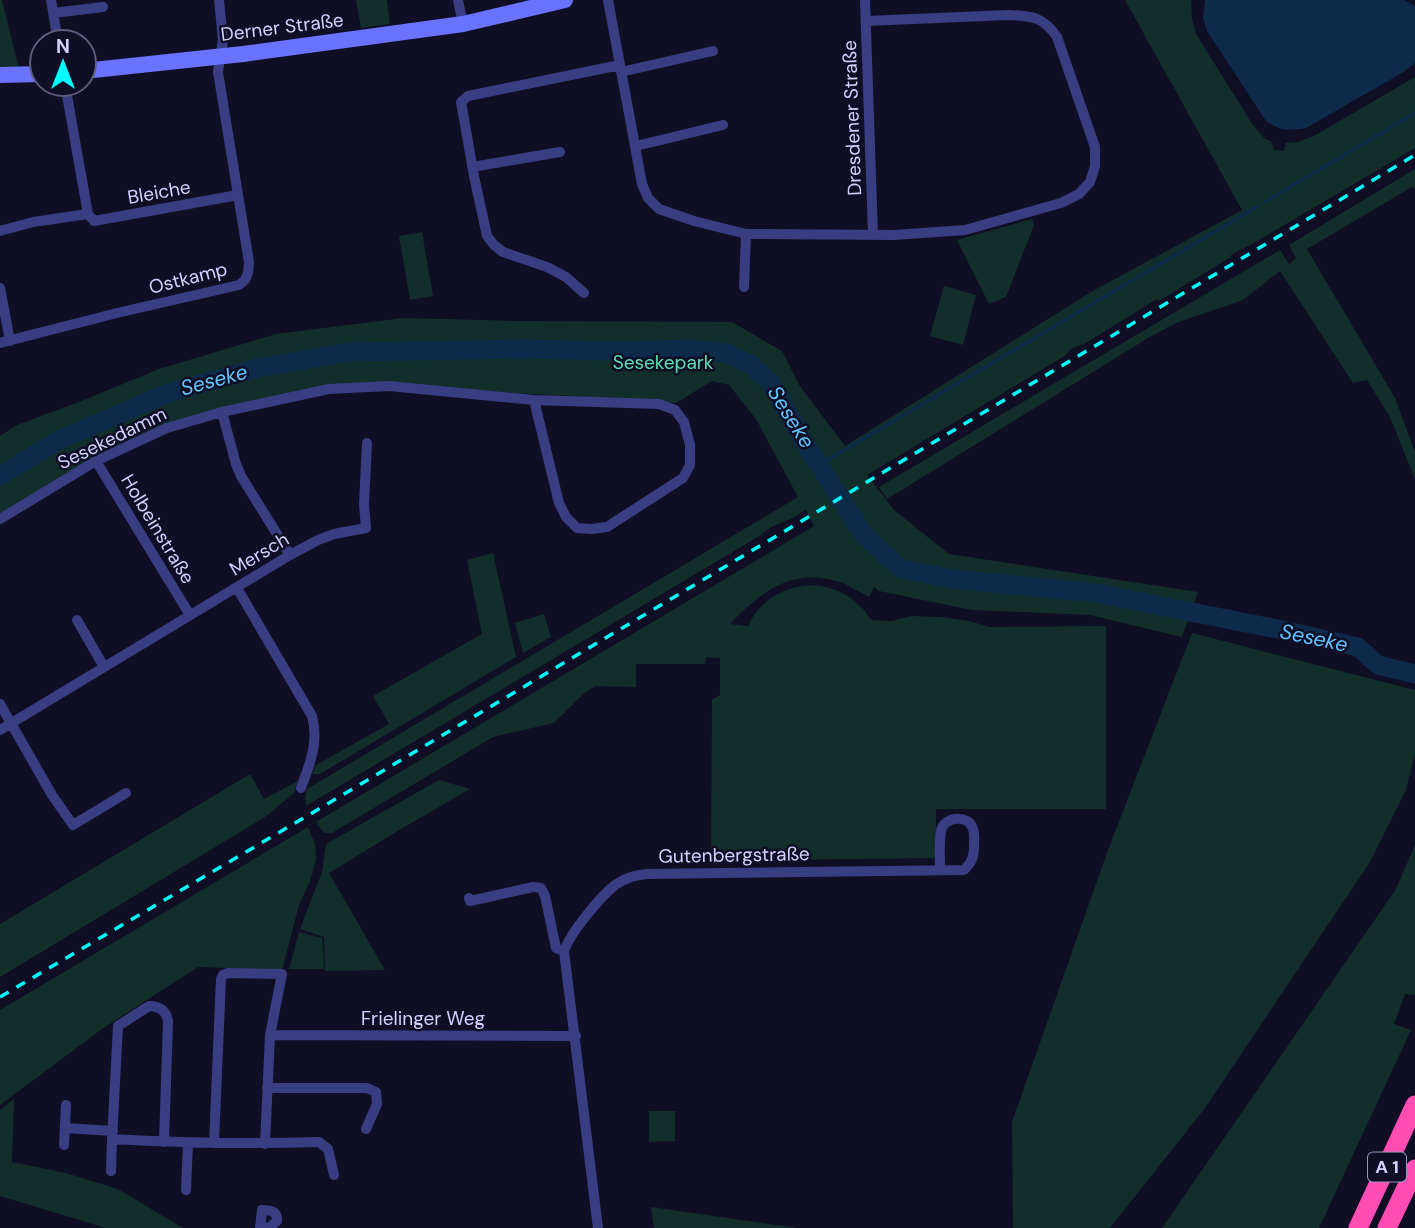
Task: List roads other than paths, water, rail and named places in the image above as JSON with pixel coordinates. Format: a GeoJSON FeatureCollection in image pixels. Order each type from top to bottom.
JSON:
{"type":"FeatureCollection","features":[{"type":"Feature","properties":{"kind":"highway","name":"A 1"},"geometry":{"type":"LineString","coordinates":[[1358,1228],[1415,1105]]}},
{"type":"Feature","properties":{"kind":"highway","name":"A 1"},"geometry":{"type":"LineString","coordinates":[[1387,1228],[1415,1169]]}},
{"type":"Feature","properties":{"kind":"street"},"geometry":{"type":"LineString","coordinates":[[51,0],[56,28]]}},
{"type":"Feature","properties":{"kind":"street","name":"Ostkamp"},"geometry":{"type":"LineString","coordinates":[[5,342],[239,285],[245,280],[249,262],[218,72],[223,40],[219,0]]}},
{"type":"Feature","properties":{"kind":"street"},"geometry":{"type":"LineString","coordinates":[[458,0],[463,24]]}},
{"type":"Feature","properties":{"kind":"street","name":"Derner Straße"},"geometry":{"type":"LineString","coordinates":[[98,69],[463,24],[565,0]]}},
{"type":"Feature","properties":{"kind":"street"},"geometry":{"type":"LineString","coordinates":[[608,0],[642,184],[648,198],[659,209],[746,234],[916,234],[965,230],[1061,203],[1079,194],[1090,181],[1095,166],[1095,147],[1052,29],[1031,16],[866,21]]}},
{"type":"Feature","properties":{"kind":"street","name":"Dresdener Straße"},"geometry":{"type":"LineString","coordinates":[[865,0],[873,235]]}},
{"type":"Feature","properties":{"kind":"street"},"geometry":{"type":"LineString","coordinates":[[53,13],[103,7]]}},
{"type":"Feature","properties":{"kind":"street"},"geometry":{"type":"LineString","coordinates":[[584,293],[566,277],[547,267],[503,252],[486,236],[461,102],[468,96],[713,51]]}},
{"type":"Feature","properties":{"kind":"street"},"geometry":{"type":"LineString","coordinates":[[0,75],[28,74]]}},
{"type":"Feature","properties":{"kind":"street"},"geometry":{"type":"LineString","coordinates":[[67,98],[88,214]]}},
{"type":"Feature","properties":{"kind":"street"},"geometry":{"type":"LineString","coordinates":[[636,146],[723,125]]}},
{"type":"Feature","properties":{"kind":"street"},"geometry":{"type":"LineString","coordinates":[[472,167],[561,152]]}},
{"type":"Feature","properties":{"kind":"street","name":"Bleiche"},"geometry":{"type":"LineString","coordinates":[[0,231],[33,222],[88,214],[94,221],[238,195]]}},
{"type":"Feature","properties":{"kind":"street"},"geometry":{"type":"LineString","coordinates":[[744,288],[746,234]]}},
{"type":"Feature","properties":{"kind":"street"},"geometry":{"type":"LineString","coordinates":[[0,288],[5,342]]}},
{"type":"Feature","properties":{"kind":"street","name":"Sesekedamm"},"geometry":{"type":"LineString","coordinates":[[0,519],[96,461],[167,428],[222,412],[329,389],[389,386],[534,400],[659,404],[675,410],[684,422],[690,444],[690,464],[683,478],[607,527],[577,528],[566,517],[559,503],[534,400]]}},
{"type":"Feature","properties":{"kind":"street"},"geometry":{"type":"LineString","coordinates":[[222,412],[241,476],[290,555]]}},
{"type":"Feature","properties":{"kind":"street","name":"Mersch"},"geometry":{"type":"LineString","coordinates":[[0,730],[290,555],[334,534],[366,528],[364,504],[368,443]]}},
{"type":"Feature","properties":{"kind":"street","name":"Holbeinstraße"},"geometry":{"type":"LineString","coordinates":[[96,461],[190,615]]}},
{"type":"Feature","properties":{"kind":"street"},"geometry":{"type":"LineString","coordinates":[[237,588],[312,716],[316,733],[314,750],[301,788]]}},
{"type":"Feature","properties":{"kind":"street"},"geometry":{"type":"LineString","coordinates":[[77,620],[104,667]]}},
{"type":"Feature","properties":{"kind":"street"},"geometry":{"type":"LineString","coordinates":[[0,704],[52,795],[73,825],[126,793]]}},
{"type":"Feature","properties":{"kind":"street","name":"Gutenbergstraße"},"geometry":{"type":"LineString","coordinates":[[564,951],[585,917],[614,886],[638,875],[964,870],[974,856],[974,830],[970,823],[963,819],[945,822],[941,829],[940,870]]}},
{"type":"Feature","properties":{"kind":"street"},"geometry":{"type":"LineString","coordinates":[[469,898],[470,901],[533,887],[541,888],[545,897],[556,948],[564,951],[598,1228]]}},
{"type":"Feature","properties":{"kind":"street"},"geometry":{"type":"LineString","coordinates":[[214,1143],[221,979],[228,973],[282,974],[270,1035],[265,1144]]}},
{"type":"Feature","properties":{"kind":"street"},"geometry":{"type":"LineString","coordinates":[[111,1171],[118,1026],[144,1009],[155,1006],[166,1013],[168,1022],[164,1142]]}},
{"type":"Feature","properties":{"kind":"street","name":"Frielinger Weg"},"geometry":{"type":"LineString","coordinates":[[270,1035],[576,1036]]}},
{"type":"Feature","properties":{"kind":"street"},"geometry":{"type":"LineString","coordinates":[[267,1088],[367,1088],[376,1092],[377,1104],[366,1129]]}},
{"type":"Feature","properties":{"kind":"street"},"geometry":{"type":"LineString","coordinates":[[64,1145],[66,1105]]}},
{"type":"Feature","properties":{"kind":"street"},"geometry":{"type":"LineString","coordinates":[[65,1128],[164,1142],[319,1142],[328,1149],[334,1174]]}},
{"type":"Feature","properties":{"kind":"street"},"geometry":{"type":"LineString","coordinates":[[186,1190],[188,1143]]}},
{"type":"Feature","properties":{"kind":"water"},"geometry":{"type":"Polygon","coordinates":[[[1205,0],[1404,0],[1415,6],[1415,63],[1306,128],[1281,128],[1266,121],[1207,31],[1203,18],[1205,0]]]}},
{"type":"Feature","properties":{"kind":"waterway"},"geometry":{"type":"LineString","coordinates":[[1265,202],[1415,113]]}},
{"type":"Feature","properties":{"kind":"waterway"},"geometry":{"type":"LineString","coordinates":[[819,465],[1257,207]]}},
{"type":"Feature","properties":{"kind":"waterway","name":"Seseke"},"geometry":{"type":"LineString","coordinates":[[0,476],[59,440],[168,393],[258,368],[349,352],[690,349],[726,353],[750,364],[771,383],[804,442],[864,535],[901,569],[953,579],[1096,593],[1287,631],[1358,647],[1378,665],[1415,674]]}},
{"type":"Feature","properties":{"kind":"railway"},"geometry":{"type":"LineString","coordinates":[[0,997],[1415,155]]}},
{"type":"Feature","properties":{"kind":"park label","name":"Sesekepark"},"geometry":{"type":"Point","coordinates":[663,362]}}]}
